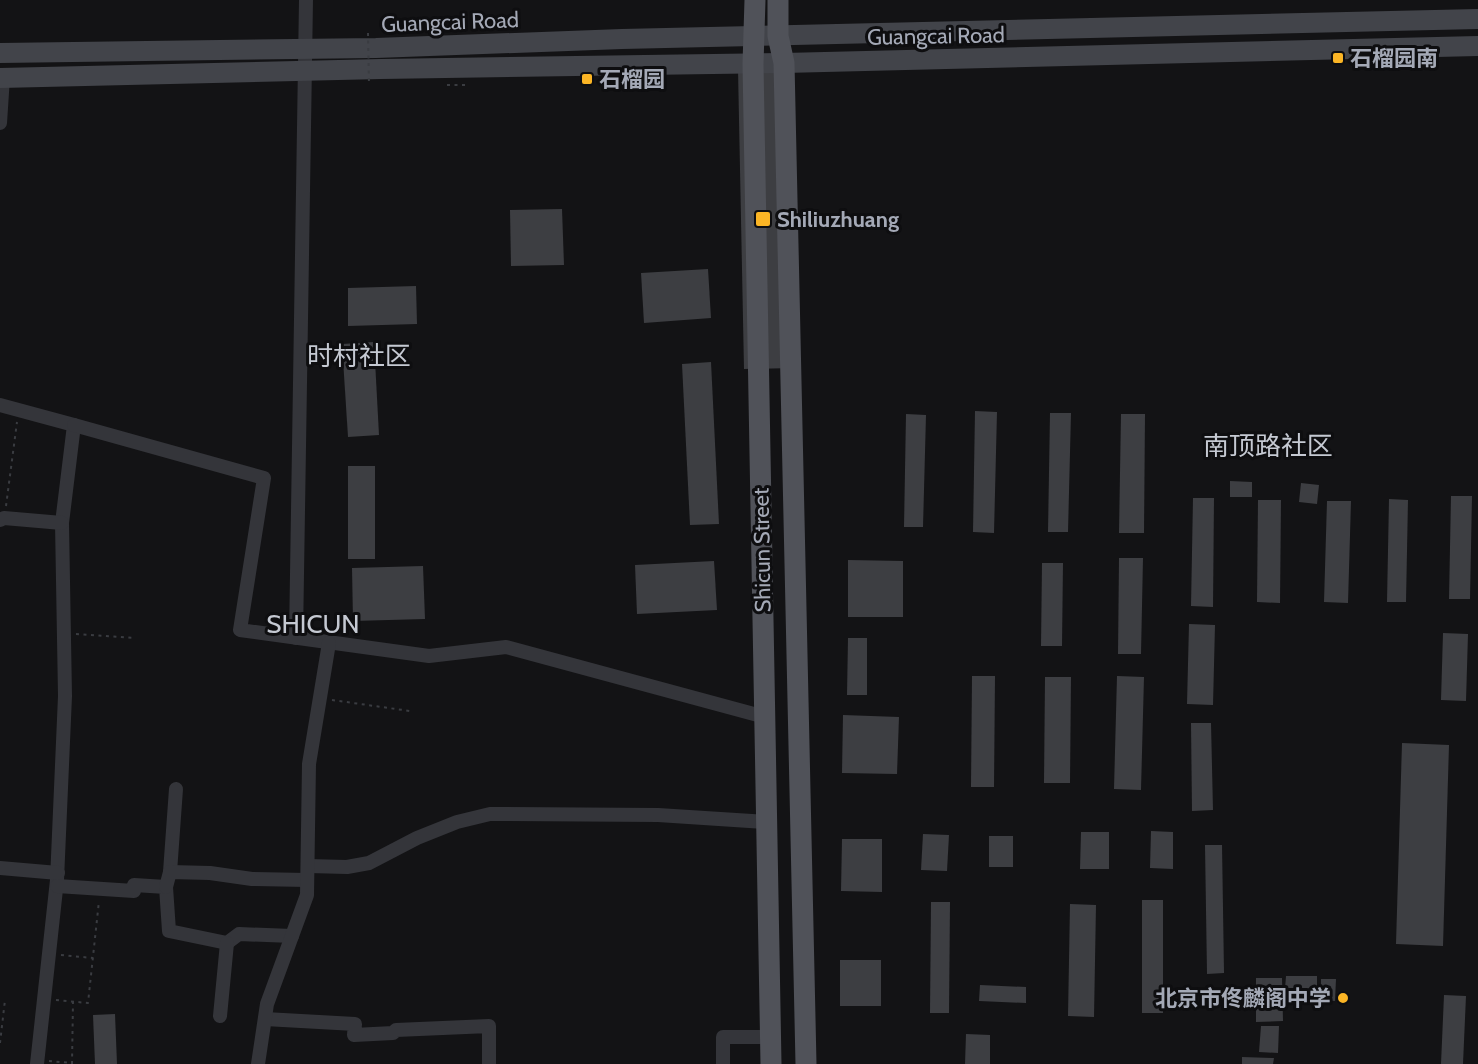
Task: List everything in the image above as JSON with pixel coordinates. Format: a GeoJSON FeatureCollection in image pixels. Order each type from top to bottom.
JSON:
{"type":"FeatureCollection","features":[{"type":"Feature","properties":{"kind":"main road","name":"Shicun Street"},"geometry":{"type":"LineString","coordinates":[[755,0],[753,64],[771,1064]]}},
{"type":"Feature","properties":{"kind":"main road","name":"Shicun Street"},"geometry":{"type":"LineString","coordinates":[[778,0],[778,36],[784,63],[806,1064]]}},
{"type":"Feature","properties":{"kind":"main road","name":"Guangcai Road"},"geometry":{"type":"LineString","coordinates":[[0,53],[305,50],[754,36],[1478,19]]}},
{"type":"Feature","properties":{"kind":"main road","name":"Guangcai Road"},"geometry":{"type":"LineString","coordinates":[[1,77],[753,64],[1478,46]]}},
{"type":"Feature","properties":{"kind":"street"},"geometry":{"type":"LineString","coordinates":[[296,638],[306,0]]}},
{"type":"Feature","properties":{"kind":"street"},"geometry":{"type":"LineString","coordinates":[[0,123],[1,77]]}},
{"type":"Feature","properties":{"kind":"street"},"geometry":{"type":"LineString","coordinates":[[0,405],[264,478],[240,630],[429,656],[506,647],[765,717]]}},
{"type":"Feature","properties":{"kind":"street"},"geometry":{"type":"LineString","coordinates":[[37,1062],[57,880],[65,696],[62,523],[74,425]]}},
{"type":"Feature","properties":{"kind":"street"},"geometry":{"type":"LineString","coordinates":[[2,519],[62,523]]}},
{"type":"Feature","properties":{"kind":"street"},"geometry":{"type":"LineString","coordinates":[[258,1064],[267,1004],[307,895],[309,764],[329,643]]}},
{"type":"Feature","properties":{"kind":"street"},"geometry":{"type":"LineString","coordinates":[[176,789],[170,872],[166,887],[169,931],[227,943]]}},
{"type":"Feature","properties":{"kind":"street"},"geometry":{"type":"LineString","coordinates":[[170,872],[210,873],[252,879],[347,867],[369,862],[417,838],[457,822],[490,814],[658,815],[766,822]]}},
{"type":"Feature","properties":{"kind":"street"},"geometry":{"type":"LineString","coordinates":[[0,868],[100,890],[134,891],[134,885],[166,887]]}},
{"type":"Feature","properties":{"kind":"street"},"geometry":{"type":"LineString","coordinates":[[220,1016],[227,943],[239,934],[292,936]]}},
{"type":"Feature","properties":{"kind":"street"},"geometry":{"type":"LineString","coordinates":[[265,1019],[355,1024],[354,1035],[393,1033],[396,1030],[489,1026],[489,1064]]}},
{"type":"Feature","properties":{"kind":"street"},"geometry":{"type":"LineString","coordinates":[[723,1064],[723,1037],[770,1037]]}},
{"type":"Feature","properties":{"kind":"path"},"geometry":{"type":"LineString","coordinates":[[368,33],[369,85]]}},
{"type":"Feature","properties":{"kind":"path"},"geometry":{"type":"LineString","coordinates":[[2,519],[19,410]]}},
{"type":"Feature","properties":{"kind":"path"},"geometry":{"type":"LineString","coordinates":[[64,633],[134,638]]}},
{"type":"Feature","properties":{"kind":"path"},"geometry":{"type":"LineString","coordinates":[[320,698],[410,711]]}},
{"type":"Feature","properties":{"kind":"path"},"geometry":{"type":"LineString","coordinates":[[44,999],[88,1003],[100,890]]}},
{"type":"Feature","properties":{"kind":"path"},"geometry":{"type":"LineString","coordinates":[[49,954],[93,958]]}},
{"type":"Feature","properties":{"kind":"path"},"geometry":{"type":"LineString","coordinates":[[0,1043],[5,1000]]}},
{"type":"Feature","properties":{"kind":"path"},"geometry":{"type":"LineString","coordinates":[[37,1062],[72,1063],[73,1001]]}},
{"type":"Feature","properties":{"kind":"building"},"geometry":{"type":"Polygon","coordinates":[[[787,68],[793,368],[744,369],[738,69],[787,68]]]}},
{"type":"Feature","properties":{"kind":"building"},"geometry":{"type":"Polygon","coordinates":[[[562,209],[564,265],[511,266],[510,210],[562,209]]]}},
{"type":"Feature","properties":{"kind":"building"},"geometry":{"type":"Polygon","coordinates":[[[708,269],[711,318],[644,323],[641,273],[708,269]]]}},
{"type":"Feature","properties":{"kind":"building"},"geometry":{"type":"Polygon","coordinates":[[[416,286],[417,324],[348,326],[348,288],[416,286]]]}},
{"type":"Feature","properties":{"kind":"building"},"geometry":{"type":"Polygon","coordinates":[[[374,342],[379,435],[348,437],[342,344],[374,342]]]}},
{"type":"Feature","properties":{"kind":"building"},"geometry":{"type":"Polygon","coordinates":[[[711,362],[719,524],[690,525],[682,364],[711,362]]]}},
{"type":"Feature","properties":{"kind":"building"},"geometry":{"type":"Polygon","coordinates":[[[975,411],[997,412],[994,533],[973,532],[975,411]]]}},
{"type":"Feature","properties":{"kind":"building"},"geometry":{"type":"Polygon","coordinates":[[[1050,413],[1071,413],[1068,532],[1048,532],[1050,413]]]}},
{"type":"Feature","properties":{"kind":"building"},"geometry":{"type":"Polygon","coordinates":[[[906,414],[926,415],[923,527],[904,527],[906,414]]]}},
{"type":"Feature","properties":{"kind":"building"},"geometry":{"type":"Polygon","coordinates":[[[1121,414],[1145,414],[1144,533],[1119,533],[1121,414]]]}},
{"type":"Feature","properties":{"kind":"building"},"geometry":{"type":"Polygon","coordinates":[[[348,466],[375,466],[375,559],[348,559],[348,466]]]}},
{"type":"Feature","properties":{"kind":"building"},"geometry":{"type":"Polygon","coordinates":[[[1230,481],[1252,482],[1252,497],[1230,497],[1230,481]]]}},
{"type":"Feature","properties":{"kind":"building"},"geometry":{"type":"Polygon","coordinates":[[[1301,483],[1319,485],[1317,504],[1299,502],[1301,483]]]}},
{"type":"Feature","properties":{"kind":"building"},"geometry":{"type":"Polygon","coordinates":[[[1451,496],[1472,496],[1470,599],[1449,599],[1451,496]]]}},
{"type":"Feature","properties":{"kind":"building"},"geometry":{"type":"Polygon","coordinates":[[[1193,498],[1214,498],[1213,607],[1191,606],[1193,498]]]}},
{"type":"Feature","properties":{"kind":"building"},"geometry":{"type":"Polygon","coordinates":[[[1389,499],[1408,500],[1406,602],[1387,602],[1389,499]]]}},
{"type":"Feature","properties":{"kind":"building"},"geometry":{"type":"Polygon","coordinates":[[[1258,500],[1281,500],[1280,603],[1257,602],[1258,500]]]}},
{"type":"Feature","properties":{"kind":"building"},"geometry":{"type":"Polygon","coordinates":[[[1327,501],[1351,501],[1348,603],[1324,602],[1327,501]]]}},
{"type":"Feature","properties":{"kind":"building"},"geometry":{"type":"Polygon","coordinates":[[[1119,558],[1143,558],[1141,654],[1118,654],[1119,558]]]}},
{"type":"Feature","properties":{"kind":"building"},"geometry":{"type":"Polygon","coordinates":[[[848,560],[903,561],[903,617],[848,617],[848,560]]]}},
{"type":"Feature","properties":{"kind":"building"},"geometry":{"type":"Polygon","coordinates":[[[714,561],[717,610],[637,614],[635,565],[714,561]]]}},
{"type":"Feature","properties":{"kind":"building"},"geometry":{"type":"Polygon","coordinates":[[[1042,563],[1063,563],[1062,646],[1041,646],[1042,563]]]}},
{"type":"Feature","properties":{"kind":"building"},"geometry":{"type":"Polygon","coordinates":[[[423,566],[425,619],[353,621],[352,568],[423,566]]]}},
{"type":"Feature","properties":{"kind":"building"},"geometry":{"type":"Polygon","coordinates":[[[1189,624],[1215,625],[1213,705],[1187,704],[1189,624]]]}},
{"type":"Feature","properties":{"kind":"building"},"geometry":{"type":"Polygon","coordinates":[[[1443,633],[1468,634],[1466,701],[1441,700],[1443,633]]]}},
{"type":"Feature","properties":{"kind":"building"},"geometry":{"type":"Polygon","coordinates":[[[848,638],[867,638],[867,695],[847,695],[848,638]]]}},
{"type":"Feature","properties":{"kind":"building"},"geometry":{"type":"Polygon","coordinates":[[[972,676],[995,676],[994,787],[971,787],[972,676]]]}},
{"type":"Feature","properties":{"kind":"building"},"geometry":{"type":"Polygon","coordinates":[[[1117,676],[1144,677],[1141,790],[1114,789],[1117,676]]]}},
{"type":"Feature","properties":{"kind":"building"},"geometry":{"type":"Polygon","coordinates":[[[1045,677],[1071,677],[1070,783],[1044,783],[1045,677]]]}},
{"type":"Feature","properties":{"kind":"building"},"geometry":{"type":"Polygon","coordinates":[[[843,715],[899,717],[897,774],[842,773],[843,715]]]}},
{"type":"Feature","properties":{"kind":"building"},"geometry":{"type":"Polygon","coordinates":[[[1191,723],[1211,723],[1213,810],[1192,811],[1191,723]]]}},
{"type":"Feature","properties":{"kind":"building"},"geometry":{"type":"Polygon","coordinates":[[[1402,743],[1449,745],[1443,946],[1396,944],[1402,743]]]}},
{"type":"Feature","properties":{"kind":"building"},"geometry":{"type":"Polygon","coordinates":[[[1151,831],[1173,832],[1173,869],[1150,868],[1151,831]]]}},
{"type":"Feature","properties":{"kind":"building"},"geometry":{"type":"Polygon","coordinates":[[[1081,832],[1109,832],[1109,869],[1080,869],[1081,832]]]}},
{"type":"Feature","properties":{"kind":"building"},"geometry":{"type":"Polygon","coordinates":[[[923,834],[949,835],[947,871],[921,870],[923,834]]]}},
{"type":"Feature","properties":{"kind":"building"},"geometry":{"type":"Polygon","coordinates":[[[989,836],[1013,836],[1013,867],[989,867],[989,836]]]}},
{"type":"Feature","properties":{"kind":"building"},"geometry":{"type":"Polygon","coordinates":[[[842,839],[882,839],[882,892],[841,891],[842,839]]]}},
{"type":"Feature","properties":{"kind":"building"},"geometry":{"type":"Polygon","coordinates":[[[1205,845],[1222,845],[1224,973],[1207,974],[1205,845]]]}},
{"type":"Feature","properties":{"kind":"building"},"geometry":{"type":"Polygon","coordinates":[[[1142,900],[1163,900],[1163,1013],[1142,1013],[1142,900]]]}},
{"type":"Feature","properties":{"kind":"building"},"geometry":{"type":"Polygon","coordinates":[[[931,902],[950,902],[949,1013],[930,1013],[931,902]]]}},
{"type":"Feature","properties":{"kind":"building"},"geometry":{"type":"Polygon","coordinates":[[[1070,904],[1096,905],[1094,1017],[1068,1016],[1070,904]]]}},
{"type":"Feature","properties":{"kind":"building"},"geometry":{"type":"Polygon","coordinates":[[[840,960],[881,960],[881,1006],[840,1006],[840,960]]]}},
{"type":"Feature","properties":{"kind":"building"},"geometry":{"type":"Polygon","coordinates":[[[1286,976],[1317,976],[1317,990],[1285,989],[1286,976]]]}},
{"type":"Feature","properties":{"kind":"building"},"geometry":{"type":"Polygon","coordinates":[[[1256,978],[1282,978],[1283,1021],[1256,1022],[1256,978]]]}},
{"type":"Feature","properties":{"kind":"building"},"geometry":{"type":"Polygon","coordinates":[[[1321,979],[1336,979],[1335,1001],[1321,1000],[1321,979]]]}},
{"type":"Feature","properties":{"kind":"building"},"geometry":{"type":"Polygon","coordinates":[[[980,985],[1026,987],[1026,1003],[979,1001],[980,985]]]}},
{"type":"Feature","properties":{"kind":"building"},"geometry":{"type":"Polygon","coordinates":[[[1444,995],[1466,996],[1463,1064],[1441,1064],[1444,995]]]}},
{"type":"Feature","properties":{"kind":"building"},"geometry":{"type":"Polygon","coordinates":[[[115,1014],[117,1064],[95,1064],[93,1015],[115,1014]]]}},
{"type":"Feature","properties":{"kind":"building"},"geometry":{"type":"Polygon","coordinates":[[[1261,1026],[1279,1026],[1278,1053],[1259,1052],[1261,1026]]]}},
{"type":"Feature","properties":{"kind":"building"},"geometry":{"type":"Polygon","coordinates":[[[966,1034],[990,1035],[990,1064],[965,1064],[966,1034]]]}},
{"type":"Feature","properties":{"kind":"building"},"geometry":{"type":"Polygon","coordinates":[[[1242,1057],[1274,1058],[1273,1064],[1242,1064],[1242,1057]]]}},
{"type":"Feature","properties":{"kind":"place","name":"石榴园南"},"geometry":{"type":"Point","coordinates":[1338,58]}},
{"type":"Feature","properties":{"kind":"place","name":"石榴园"},"geometry":{"type":"Point","coordinates":[587,79]}},
{"type":"Feature","properties":{"kind":"place","name":"Shiliuzhuang"},"geometry":{"type":"Point","coordinates":[763,219]}},
{"type":"Feature","properties":{"kind":"place","name":"北京市佟麟阁中学"},"geometry":{"type":"Point","coordinates":[1343,998]}},
{"type":"Feature","properties":{"kind":"district","name":"时村社区"},"geometry":{"type":"Point","coordinates":[359,356]}},
{"type":"Feature","properties":{"kind":"district","name":"南顶路社区"},"geometry":{"type":"Point","coordinates":[1268,446]}},
{"type":"Feature","properties":{"kind":"district","name":"SHICUN"},"geometry":{"type":"Point","coordinates":[313,624]}}]}
